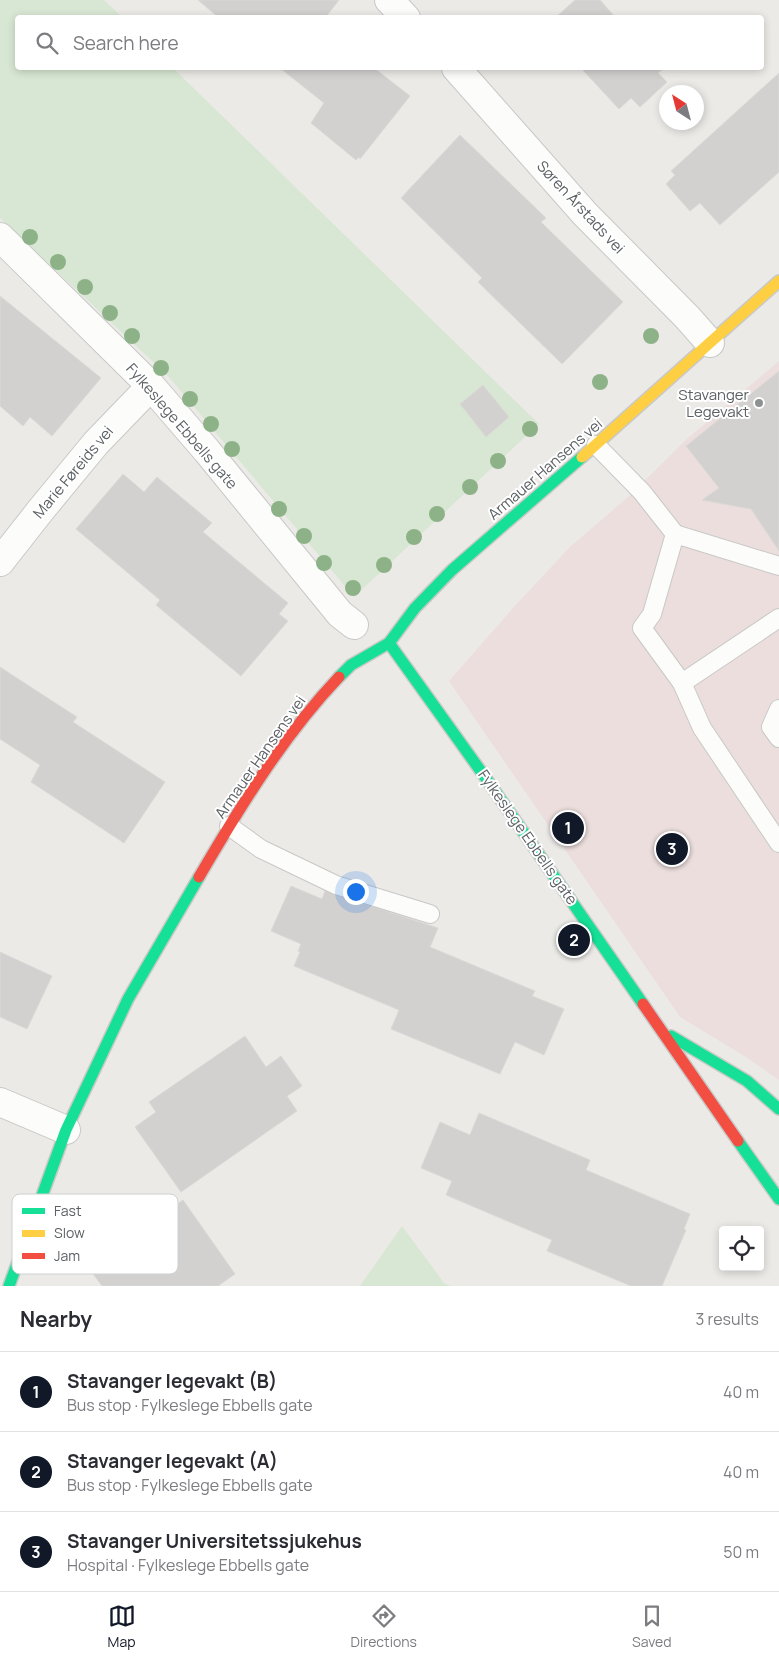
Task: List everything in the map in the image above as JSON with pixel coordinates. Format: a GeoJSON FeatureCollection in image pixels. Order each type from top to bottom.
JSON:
{"type":"FeatureCollection","features":[{"type":"Feature","properties":{"kind":"street"},"geometry":{"type":"LineString","coordinates":[[389,0],[403,15]]}},
{"type":"Feature","properties":{"kind":"street","name":"Søren Årstads vei"},"geometry":{"type":"LineString","coordinates":[[458,70],[585,214],[687,316],[710,343]]}},
{"type":"Feature","properties":{"kind":"street","name":"Fylkeslege Ebbells gate"},"geometry":{"type":"LineString","coordinates":[[0,237],[151,386],[340,614],[354,624]]}},
{"type":"Feature","properties":{"kind":"street","name":"Armauer Hansens vei"},"geometry":{"type":"LineString","coordinates":[[43,1194],[66,1130],[128,999],[229,826],[294,729],[315,703],[351,665],[389,644],[415,608],[452,570],[596,445],[779,281]]}},
{"type":"Feature","properties":{"kind":"street","name":"Marie Føreids vei"},"geometry":{"type":"LineString","coordinates":[[0,562],[96,443],[151,386]]}},
{"type":"Feature","properties":{"kind":"street","name":"Fylkeslege Ebbells gate"},"geometry":{"type":"LineString","coordinates":[[389,644],[464,747],[779,1198]]}},
{"type":"Feature","properties":{"kind":"street","name":"Fylkeslege Ebbells gate"},"geometry":{"type":"LineString","coordinates":[[664,1033],[747,1081],[779,1109]]}},
{"type":"Feature","properties":{"kind":"street"},"geometry":{"type":"LineString","coordinates":[[0,1102],[66,1130]]}},
{"type":"Feature","properties":{"kind":"street"},"geometry":{"type":"LineString","coordinates":[[776,1178],[779,1198]]}},
{"type":"Feature","properties":{"kind":"street","name":"Armauer Hansens vei"},"geometry":{"type":"LineString","coordinates":[[9,1286],[13,1274]]}},
{"type":"Feature","properties":{"kind":"lane"},"geometry":{"type":"LineString","coordinates":[[596,445],[642,492],[675,534],[779,566]]}},
{"type":"Feature","properties":{"kind":"lane"},"geometry":{"type":"LineString","coordinates":[[675,534],[652,614],[642,628],[682,683],[702,728],[779,843]]}},
{"type":"Feature","properties":{"kind":"lane"},"geometry":{"type":"LineString","coordinates":[[682,683],[779,618]]}},
{"type":"Feature","properties":{"kind":"lane"},"geometry":{"type":"LineString","coordinates":[[779,710],[771,727],[779,738]]}},
{"type":"Feature","properties":{"kind":"lane"},"geometry":{"type":"LineString","coordinates":[[229,826],[261,849],[336,886],[430,914]]}},
{"type":"Feature","properties":{"kind":"shaded area"},"geometry":{"type":"Polygon","coordinates":[[[779,361],[779,1080],[746,1057],[680,1017],[449,681],[570,547],[628,497],[688,438],[779,361]]]}},
{"type":"Feature","properties":{"kind":"green space"},"geometry":{"type":"Polygon","coordinates":[[[0,0],[104,0],[120,15],[15,15],[15,70],[175,70],[539,424],[354,597],[168,376],[0,218],[0,0]]]}},
{"type":"Feature","properties":{"kind":"green space"},"geometry":{"type":"Polygon","coordinates":[[[402,1226],[444,1283],[451,1286],[360,1286],[402,1226]]]}},
{"type":"Feature","properties":{"kind":"building"},"geometry":{"type":"Polygon","coordinates":[[[198,0],[339,0],[327,15],[216,15],[198,0]]]}},
{"type":"Feature","properties":{"kind":"building"},"geometry":{"type":"Polygon","coordinates":[[[575,0],[600,0],[613,15],[558,15],[575,0]]]}},
{"type":"Feature","properties":{"kind":"building"},"geometry":{"type":"Polygon","coordinates":[[[283,70],[377,70],[410,96],[360,159],[359,157],[356,160],[311,123],[324,103],[283,70]]]}},
{"type":"Feature","properties":{"kind":"building"},"geometry":{"type":"Polygon","coordinates":[[[583,70],[662,70],[658,73],[667,82],[664,85],[659,85],[659,89],[640,107],[631,98],[619,109],[583,70]]]}},
{"type":"Feature","properties":{"kind":"building"},"geometry":{"type":"Polygon","coordinates":[[[779,73],[779,172],[720,225],[700,203],[690,211],[666,184],[675,175],[671,171],[779,73]]]}},
{"type":"Feature","properties":{"kind":"building"},"geometry":{"type":"Polygon","coordinates":[[[460,135],[546,218],[541,222],[623,302],[562,364],[478,282],[482,278],[401,198],[460,135]]]}},
{"type":"Feature","properties":{"kind":"building"},"geometry":{"type":"Polygon","coordinates":[[[0,296],[101,378],[52,436],[30,417],[23,426],[0,406],[0,296]]]}},
{"type":"Feature","properties":{"kind":"building"},"geometry":{"type":"Polygon","coordinates":[[[779,371],[779,551],[751,509],[702,500],[719,488],[686,446],[779,371]]]}},
{"type":"Feature","properties":{"kind":"building"},"geometry":{"type":"Polygon","coordinates":[[[483,385],[509,417],[486,437],[460,404],[483,385]]]}},
{"type":"Feature","properties":{"kind":"building"},"geometry":{"type":"Polygon","coordinates":[[[123,474],[144,492],[157,477],[212,523],[203,532],[288,603],[279,614],[288,621],[241,676],[156,605],[160,600],[76,529],[123,474]]]}},
{"type":"Feature","properties":{"kind":"building"},"geometry":{"type":"Polygon","coordinates":[[[0,667],[77,717],[73,722],[165,782],[124,843],[31,782],[40,765],[0,739],[0,667]]]}},
{"type":"Feature","properties":{"kind":"building"},"geometry":{"type":"Polygon","coordinates":[[[291,886],[322,899],[325,891],[438,928],[430,947],[535,991],[532,996],[564,1009],[544,1055],[515,1042],[500,1074],[391,1029],[399,1010],[294,966],[301,944],[271,931],[291,886]]]}},
{"type":"Feature","properties":{"kind":"building"},"geometry":{"type":"Polygon","coordinates":[[[0,952],[52,976],[27,1029],[0,1017],[0,952]]]}},
{"type":"Feature","properties":{"kind":"building"},"geometry":{"type":"Polygon","coordinates":[[[245,1036],[266,1067],[281,1056],[302,1086],[287,1096],[297,1111],[181,1192],[135,1127],[156,1112],[149,1102],[245,1036]]]}},
{"type":"Feature","properties":{"kind":"building"},"geometry":{"type":"Polygon","coordinates":[[[479,1113],[590,1160],[586,1170],[690,1214],[684,1229],[686,1230],[662,1286],[631,1286],[547,1251],[552,1240],[446,1195],[452,1181],[421,1168],[440,1122],[470,1135],[479,1113]]]}},
{"type":"Feature","properties":{"kind":"building"},"geometry":{"type":"Polygon","coordinates":[[[183,1200],[235,1274],[218,1286],[102,1286],[93,1274],[178,1274],[178,1204],[183,1200]]]}},
{"type":"Feature","properties":{"kind":"traffic: fast"},"geometry":{"type":"LineString","coordinates":[[339,677],[351,665],[389,643],[415,608],[452,570],[582,457]]}},
{"type":"Feature","properties":{"kind":"traffic: fast"},"geometry":{"type":"LineString","coordinates":[[389,643],[643,1004]]}},
{"type":"Feature","properties":{"kind":"traffic: fast"},"geometry":{"type":"LineString","coordinates":[[43,1194],[66,1130],[128,999],[199,877]]}},
{"type":"Feature","properties":{"kind":"traffic: fast"},"geometry":{"type":"LineString","coordinates":[[671,1036],[747,1081],[779,1109]]}},
{"type":"Feature","properties":{"kind":"traffic: fast"},"geometry":{"type":"LineString","coordinates":[[738,1141],[779,1199]]}},
{"type":"Feature","properties":{"kind":"traffic: fast"},"geometry":{"type":"LineString","coordinates":[[9,1286],[13,1274]]}},
{"type":"Feature","properties":{"kind":"traffic: slow"},"geometry":{"type":"LineString","coordinates":[[582,457],[779,281]]}},
{"type":"Feature","properties":{"kind":"traffic: jam"},"geometry":{"type":"LineString","coordinates":[[199,877],[263,773],[299,723],[339,677]]}},
{"type":"Feature","properties":{"kind":"traffic: jam"},"geometry":{"type":"LineString","coordinates":[[643,1004],[738,1141]]}},
{"type":"Feature","properties":{"kind":"place","name":"Stavanger Legevakt"},"geometry":{"type":"Point","coordinates":[759,403]}},
{"type":"Feature","properties":{"kind":"place","name":"Stavanger legevakt (B)"},"geometry":{"type":"Point","coordinates":[568,828]}},
{"type":"Feature","properties":{"kind":"place","name":"Stavanger Universitetssjukehus"},"geometry":{"type":"Point","coordinates":[672,849]}},
{"type":"Feature","properties":{"kind":"place","name":"Stavanger legevakt (A)"},"geometry":{"type":"Point","coordinates":[574,940]}}]}
